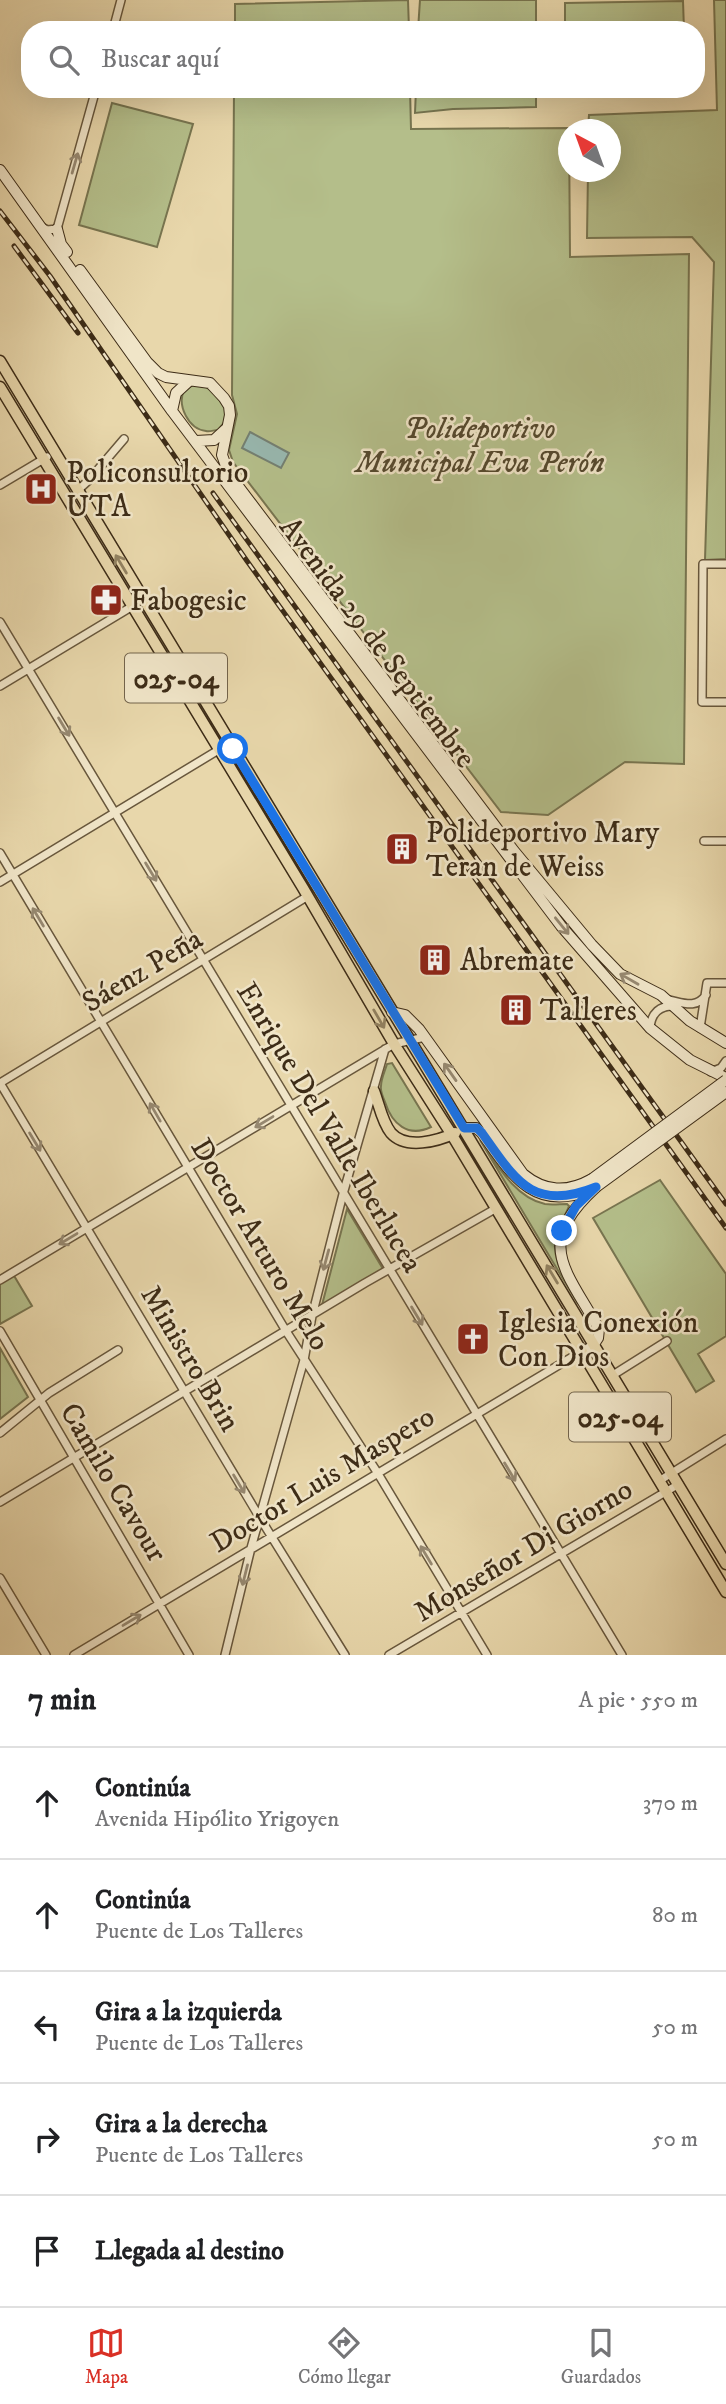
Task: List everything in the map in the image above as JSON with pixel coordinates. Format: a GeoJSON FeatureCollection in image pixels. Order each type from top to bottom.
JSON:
{"type":"FeatureCollection","features":[{"type":"Feature","properties":{"kind":"main road","name":"025-04"},"geometry":{"type":"LineString","coordinates":[[0,361],[726,1564]]}},
{"type":"Feature","properties":{"kind":"main road","name":"025-04"},"geometry":{"type":"LineString","coordinates":[[0,387],[308,896],[389,1047],[452,1135],[726,1592]]}},
{"type":"Feature","properties":{"kind":"main road"},"geometry":{"type":"LineString","coordinates":[[374,1091],[391,1133],[403,1140],[458,1146]]}},
{"type":"Feature","properties":{"kind":"main road"},"geometry":{"type":"LineString","coordinates":[[419,1143],[452,1135],[464,1128]]}},
{"type":"Feature","properties":{"kind":"street"},"geometry":{"type":"LineString","coordinates":[[115,21],[121,0]]}},
{"type":"Feature","properties":{"kind":"street"},"geometry":{"type":"LineString","coordinates":[[40,226],[47,230],[57,229],[93,98]]}},
{"type":"Feature","properties":{"kind":"street","name":"Avenida 29 de Septiembre"},"geometry":{"type":"LineString","coordinates":[[0,170],[173,411],[561,926],[650,1028],[690,1060],[726,1079]]}},
{"type":"Feature","properties":{"kind":"street","name":"Avenida 29 de Septiembre"},"geometry":{"type":"LineString","coordinates":[[57,229],[65,250],[147,362],[158,373],[166,377],[204,381],[214,385],[229,406],[222,455],[229,474],[514,850],[611,965],[633,982],[672,1003],[700,1028],[726,1043]]}},
{"type":"Feature","properties":{"kind":"street"},"geometry":{"type":"LineString","coordinates":[[173,411],[176,393],[189,381]]}},
{"type":"Feature","properties":{"kind":"street"},"geometry":{"type":"LineString","coordinates":[[196,441],[214,440],[228,427]]}},
{"type":"Feature","properties":{"kind":"street"},"geometry":{"type":"LineString","coordinates":[[77,491],[124,439]]}},
{"type":"Feature","properties":{"kind":"street"},"geometry":{"type":"LineString","coordinates":[[0,485],[54,453]]}},
{"type":"Feature","properties":{"kind":"street"},"geometry":{"type":"LineString","coordinates":[[726,564],[703,564],[702,702],[726,702]]}},
{"type":"Feature","properties":{"kind":"street"},"geometry":{"type":"LineString","coordinates":[[0,686],[143,600]]}},
{"type":"Feature","properties":{"kind":"street","name":"Enrique Del Valle Iberlucea"},"geometry":{"type":"LineString","coordinates":[[0,622],[622,1655]]}},
{"type":"Feature","properties":{"kind":"street"},"geometry":{"type":"LineString","coordinates":[[0,882],[230,743]]}},
{"type":"Feature","properties":{"kind":"street"},"geometry":{"type":"LineString","coordinates":[[704,841],[726,841]]}},
{"type":"Feature","properties":{"kind":"street","name":"Doctor Arturo Melo"},"geometry":{"type":"LineString","coordinates":[[0,853],[187,1168],[304,1360],[377,1472],[487,1655]]}},
{"type":"Feature","properties":{"kind":"street","name":"Sáenz Peña"},"geometry":{"type":"LineString","coordinates":[[0,1083],[308,896]]}},
{"type":"Feature","properties":{"kind":"street"},"geometry":{"type":"LineString","coordinates":[[700,1028],[707,983],[726,983]]}},
{"type":"Feature","properties":{"kind":"street"},"geometry":{"type":"LineString","coordinates":[[650,1028],[655,1012],[664,1006],[672,1003],[694,1005],[707,995]]}},
{"type":"Feature","properties":{"kind":"street"},"geometry":{"type":"LineString","coordinates":[[392,1012],[405,1015],[425,1037],[486,1130],[508,1169],[526,1187],[534,1192],[559,1196],[570,1196],[596,1187]]}},
{"type":"Feature","properties":{"kind":"street"},"geometry":{"type":"LineString","coordinates":[[0,1280],[389,1047],[425,1037]]}},
{"type":"Feature","properties":{"kind":"street"},"geometry":{"type":"LineString","coordinates":[[225,1655],[251,1548],[304,1360],[312,1316],[343,1194],[389,1047]]}},
{"type":"Feature","properties":{"kind":"street"},"geometry":{"type":"LineString","coordinates":[[711,1072],[721,1068],[726,1062]]}},
{"type":"Feature","properties":{"kind":"street"},"geometry":{"type":"LineString","coordinates":[[464,1128],[486,1130],[533,1182],[545,1188],[572,1188],[592,1179],[726,1079]]}},
{"type":"Feature","properties":{"kind":"street","name":"Ministro Brin"},"geometry":{"type":"LineString","coordinates":[[0,1083],[345,1655]]}},
{"type":"Feature","properties":{"kind":"street"},"geometry":{"type":"LineString","coordinates":[[594,1344],[598,1338],[598,1329],[565,1267],[559,1248],[562,1231],[576,1206],[596,1187],[726,1092]]}},
{"type":"Feature","properties":{"kind":"street"},"geometry":{"type":"LineString","coordinates":[[0,1502],[495,1209]]}},
{"type":"Feature","properties":{"kind":"street","name":"Camilo Cavour"},"geometry":{"type":"LineString","coordinates":[[0,1331],[189,1655]]}},
{"type":"Feature","properties":{"kind":"street"},"geometry":{"type":"LineString","coordinates":[[612,1374],[667,1341]]}},
{"type":"Feature","properties":{"kind":"street","name":"Doctor Luis Maspero"},"geometry":{"type":"LineString","coordinates":[[74,1655],[594,1344]]}},
{"type":"Feature","properties":{"kind":"street"},"geometry":{"type":"LineString","coordinates":[[0,1433],[39,1401],[118,1350]]}},
{"type":"Feature","properties":{"kind":"street"},"geometry":{"type":"LineString","coordinates":[[659,1481],[726,1439]]}},
{"type":"Feature","properties":{"kind":"street","name":"Monseñor Di Giorno"},"geometry":{"type":"LineString","coordinates":[[389,1655],[679,1484]]}},
{"type":"Feature","properties":{"kind":"street"},"geometry":{"type":"LineString","coordinates":[[0,1578],[46,1655]]}},
{"type":"Feature","properties":{"kind":"green space"},"geometry":{"type":"Polygon","coordinates":[[[408,0],[409,21],[235,21],[235,4],[408,0]]]}},
{"type":"Feature","properties":{"kind":"green space"},"geometry":{"type":"Polygon","coordinates":[[[420,0],[536,0],[536,21],[419,21],[420,0]]]}},
{"type":"Feature","properties":{"kind":"green space"},"geometry":{"type":"Polygon","coordinates":[[[714,0],[726,0],[726,559],[705,560],[714,262],[692,237],[587,238],[588,182],[621,182],[621,119],[589,119],[589,115],[717,110],[714,0]]]}},
{"type":"Feature","properties":{"kind":"green space"},"geometry":{"type":"Polygon","coordinates":[[[683,1],[684,21],[565,21],[565,3],[683,1]]]}},
{"type":"Feature","properties":{"kind":"green space","name":"Polideportivo Municipal Eva Perón"},"geometry":{"type":"Polygon","coordinates":[[[234,98],[410,98],[411,129],[558,128],[558,182],[569,182],[570,257],[689,254],[684,764],[625,762],[548,815],[501,812],[233,462],[229,450],[237,414],[232,395],[234,98]]]}},
{"type":"Feature","properties":{"kind":"green space"},"geometry":{"type":"Polygon","coordinates":[[[416,98],[536,98],[536,107],[453,109],[415,113],[416,98]]]}},
{"type":"Feature","properties":{"kind":"green space"},"geometry":{"type":"Polygon","coordinates":[[[112,103],[193,124],[157,247],[79,225],[112,103]]]}},
{"type":"Feature","properties":{"kind":"green space"},"geometry":{"type":"Polygon","coordinates":[[[195,384],[210,390],[226,410],[225,421],[218,430],[208,431],[194,426],[183,409],[184,390],[195,384]]]}},
{"type":"Feature","properties":{"kind":"green space"},"geometry":{"type":"Polygon","coordinates":[[[392,1063],[431,1127],[408,1130],[392,1117],[381,1088],[387,1064],[392,1063]]]}},
{"type":"Feature","properties":{"kind":"green space"},"geometry":{"type":"Polygon","coordinates":[[[480,1140],[507,1178],[524,1195],[545,1204],[569,1206],[560,1225],[555,1246],[561,1272],[578,1304],[480,1140]]]}},
{"type":"Feature","properties":{"kind":"green space"},"geometry":{"type":"Polygon","coordinates":[[[660,1180],[726,1274],[726,1336],[698,1354],[714,1381],[696,1392],[593,1218],[660,1180]]]}},
{"type":"Feature","properties":{"kind":"green space"},"geometry":{"type":"Polygon","coordinates":[[[347,1209],[383,1269],[322,1305],[347,1209]]]}},
{"type":"Feature","properties":{"kind":"green space"},"geometry":{"type":"Polygon","coordinates":[[[13,1274],[32,1306],[0,1324],[0,1282],[13,1274]]]}},
{"type":"Feature","properties":{"kind":"green space"},"geometry":{"type":"Polygon","coordinates":[[[0,1348],[28,1397],[0,1419],[0,1348]]]}},
{"type":"Feature","properties":{"kind":"water"},"geometry":{"type":"Polygon","coordinates":[[[250,432],[289,453],[281,468],[242,448],[250,432]]]}},
{"type":"Feature","properties":{"kind":"railway"},"geometry":{"type":"LineString","coordinates":[[0,211],[50,276],[247,561],[726,1228]]}},
{"type":"Feature","properties":{"kind":"railway"},"geometry":{"type":"LineString","coordinates":[[14,246],[78,333]]}},
{"type":"Feature","properties":{"kind":"railway"},"geometry":{"type":"LineString","coordinates":[[213,493],[726,1204]]}},
{"type":"Feature","properties":{"kind":"place","name":"Policonsultorio UTA"},"geometry":{"type":"Point","coordinates":[41,489]}},
{"type":"Feature","properties":{"kind":"place","name":"Fabogesic"},"geometry":{"type":"Point","coordinates":[106,600]}},
{"type":"Feature","properties":{"kind":"place","name":"Polideportivo Mary Teran de Weiss"},"geometry":{"type":"Point","coordinates":[402,849]}},
{"type":"Feature","properties":{"kind":"place","name":"Abremate"},"geometry":{"type":"Point","coordinates":[435,960]}},
{"type":"Feature","properties":{"kind":"place","name":"Talleres"},"geometry":{"type":"Point","coordinates":[516,1010]}},
{"type":"Feature","properties":{"kind":"place","name":"Iglesia Conexión Con Dios"},"geometry":{"type":"Point","coordinates":[473,1339]}},
{"type":"Feature","properties":{"kind":"route"},"geometry":{"type":"LineString","coordinates":[[233,749],[464,1128],[477,1128],[516,1178],[534,1192],[570,1196],[596,1187],[576,1206],[562,1231]]}}]}
